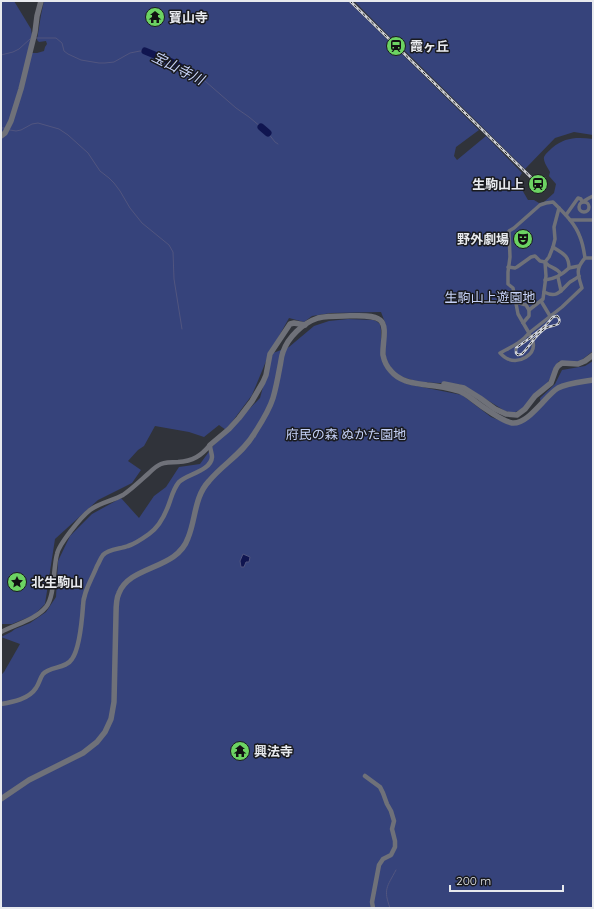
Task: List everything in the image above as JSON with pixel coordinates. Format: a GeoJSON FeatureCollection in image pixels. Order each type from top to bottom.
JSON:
{"type":"FeatureCollection","features":[{"type":"Feature","properties":{"kind":"street"},"geometry":{"type":"LineString","coordinates":[[3,134],[9,124],[21,89],[33,38],[36,16],[41,1]]}},
{"type":"Feature","properties":{"kind":"street"},"geometry":{"type":"LineString","coordinates":[[593,196],[578,205],[580,210],[583,212],[588,210],[593,211]]}},
{"type":"Feature","properties":{"kind":"street"},"geometry":{"type":"LineString","coordinates":[[566,215],[578,198],[589,205],[588,210]]}},
{"type":"Feature","properties":{"kind":"street"},"geometry":{"type":"LineString","coordinates":[[585,258],[577,271],[582,288],[562,307],[529,333],[523,340],[515,346],[500,353],[508,359],[523,359],[529,356],[532,351],[533,343],[529,333],[518,314],[513,288],[508,284],[508,267],[510,257],[509,231],[540,205],[553,202],[574,225],[580,237],[585,258]]}},
{"type":"Feature","properties":{"kind":"street"},"geometry":{"type":"LineString","coordinates":[[529,310],[543,299],[546,267],[545,262],[553,247],[555,239],[554,226],[559,208]]}},
{"type":"Feature","properties":{"kind":"street"},"geometry":{"type":"LineString","coordinates":[[570,220],[593,220]]}},
{"type":"Feature","properties":{"kind":"street"},"geometry":{"type":"LineString","coordinates":[[553,247],[568,258],[569,268]]}},
{"type":"Feature","properties":{"kind":"street"},"geometry":{"type":"LineString","coordinates":[[508,267],[515,268],[534,256],[557,270],[561,291]]}},
{"type":"Feature","properties":{"kind":"street"},"geometry":{"type":"LineString","coordinates":[[585,258],[593,258]]}},
{"type":"Feature","properties":{"kind":"street"},"geometry":{"type":"LineString","coordinates":[[545,280],[551,280],[569,268],[579,266]]}},
{"type":"Feature","properties":{"kind":"street"},"geometry":{"type":"LineString","coordinates":[[544,292],[554,295],[568,286],[569,283],[579,276]]}},
{"type":"Feature","properties":{"kind":"street"},"geometry":{"type":"LineString","coordinates":[[541,301],[550,316]]}},
{"type":"Feature","properties":{"kind":"street"},"geometry":{"type":"LineString","coordinates":[[516,302],[526,305],[529,310],[529,316],[523,323]]}},
{"type":"Feature","properties":{"kind":"street"},"geometry":{"type":"LineString","coordinates":[[1,799],[29,780],[83,753],[98,742],[105,732],[111,719],[114,702],[116,614],[119,592],[123,585],[134,576],[171,559],[184,547],[189,538],[196,503],[201,492],[208,481],[245,446],[253,436],[272,400],[283,352],[288,340],[304,325],[318,318],[328,317],[365,316],[377,318],[384,325],[384,356],[386,364],[397,377],[408,382],[463,393],[501,418],[513,423],[521,421],[558,388],[569,384],[593,380]]}},
{"type":"Feature","properties":{"kind":"street"},"geometry":{"type":"LineString","coordinates":[[1,632],[39,614],[47,607],[52,592],[58,551],[78,522],[90,510],[122,495],[132,488],[157,466],[163,463],[180,462],[193,459],[203,453],[229,429],[252,401],[266,375],[270,354],[290,324],[294,323],[304,325]]}},
{"type":"Feature","properties":{"kind":"street"},"geometry":{"type":"LineString","coordinates":[[428,385],[432,383],[464,388],[500,412],[517,415],[525,409],[535,396],[551,383],[558,366],[562,363],[578,364],[593,355]]}},
{"type":"Feature","properties":{"kind":"street"},"geometry":{"type":"LineString","coordinates":[[1,704],[22,698],[29,694],[36,687],[43,674],[48,670],[64,665],[72,660],[81,632],[83,605],[86,590],[104,553],[137,542],[151,532],[164,516],[175,488],[180,481],[208,465],[211,461],[212,456],[210,445]]}},
{"type":"Feature","properties":{"kind":"street"},"geometry":{"type":"LineString","coordinates":[[365,776],[380,786],[394,821],[392,829],[395,841],[394,847],[391,855],[383,859],[379,865],[372,902],[373,908]]}},
{"type":"Feature","properties":{"kind":"green space","name":"生駒山上遊園地"},"geometry":{"type":"Polygon","coordinates":[[[1,1],[14,1],[31,29],[32,35],[28,53],[37,53],[44,51],[47,44],[46,41],[39,42],[37,40],[44,1],[348,1],[479,130],[456,147],[454,156],[457,160],[486,136],[522,173],[517,181],[528,200],[534,200],[539,203],[544,202],[554,193],[556,184],[549,176],[550,172],[544,159],[545,155],[552,148],[566,140],[582,138],[593,139],[593,351],[579,362],[559,361],[546,386],[522,409],[513,413],[505,411],[459,384],[419,382],[399,376],[389,365],[386,358],[386,325],[381,312],[331,313],[312,316],[304,322],[289,318],[269,354],[252,395],[226,430],[219,425],[204,437],[189,432],[155,426],[144,446],[128,461],[141,470],[132,483],[98,500],[55,539],[45,604],[34,615],[12,624],[1,624],[1,1]]]}},
{"type":"Feature","properties":{"kind":"green space"},"geometry":{"type":"Polygon","coordinates":[[[354,1],[593,1],[593,135],[574,132],[555,138],[525,169],[402,48],[404,46],[393,36],[391,38],[354,1]]]}},
{"type":"Feature","properties":{"kind":"green space","name":"府民の森 ぬかた園地"},"geometry":{"type":"Polygon","coordinates":[[[348,319],[373,320],[380,324],[381,351],[397,379],[407,384],[462,395],[491,417],[511,425],[541,408],[540,398],[555,384],[562,370],[585,366],[593,361],[593,908],[1,908],[1,675],[20,644],[1,637],[30,623],[46,612],[56,597],[58,561],[70,536],[92,514],[121,498],[139,518],[154,496],[166,487],[179,467],[200,464],[213,446],[260,398],[273,353],[289,347],[314,326],[329,321],[348,319]]]}},
{"type":"Feature","properties":{"kind":"shaded area"},"geometry":{"type":"Polygon","coordinates":[[[243,554],[250,557],[249,562],[246,562],[244,567],[241,567],[240,561],[243,554]]]}},
{"type":"Feature","properties":{"kind":"waterway","name":"宝山寺川"},"geometry":{"type":"LineString","coordinates":[[35,38],[56,38],[62,43],[64,51],[68,54],[81,60],[99,63],[114,62],[130,53],[145,51]]}},
{"type":"Feature","properties":{"kind":"waterway","name":"宝山寺川"},"geometry":{"type":"LineString","coordinates":[[1,55],[19,49],[30,39]]}},
{"type":"Feature","properties":{"kind":"waterway","name":"宝山寺川"},"geometry":{"type":"LineString","coordinates":[[145,51],[174,63],[192,74]]}},
{"type":"Feature","properties":{"kind":"waterway","name":"宝山寺川"},"geometry":{"type":"LineString","coordinates":[[192,74],[205,81],[261,127]]}},
{"type":"Feature","properties":{"kind":"waterway","name":"宝山寺川"},"geometry":{"type":"LineString","coordinates":[[10,130],[21,130],[32,124],[38,123],[59,129],[68,135],[88,153],[100,171],[114,183],[130,208],[142,223],[169,245],[173,252],[174,279],[182,329]]}},
{"type":"Feature","properties":{"kind":"waterway","name":"宝山寺川"},"geometry":{"type":"LineString","coordinates":[[261,127],[268,133]]}},
{"type":"Feature","properties":{"kind":"waterway","name":"宝山寺川"},"geometry":{"type":"LineString","coordinates":[[268,133],[278,144]]}},
{"type":"Feature","properties":{"kind":"waterway"},"geometry":{"type":"LineString","coordinates":[[390,908],[386,892],[390,880],[396,870]]}},
{"type":"Feature","properties":{"kind":"railway"},"geometry":{"type":"LineString","coordinates":[[350,1],[542,188]]}},
{"type":"Feature","properties":{"kind":"railway"},"geometry":{"type":"LineString","coordinates":[[557,316],[560,321],[558,324],[547,327],[542,331],[522,354],[518,355],[516,353],[516,348],[545,326],[553,317],[557,316]]}},
{"type":"Feature","properties":{"kind":"place","name":"寶山寺"},"geometry":{"type":"Point","coordinates":[155,17]}},
{"type":"Feature","properties":{"kind":"place","name":"霞ヶ丘"},"geometry":{"type":"Point","coordinates":[396,46]}},
{"type":"Feature","properties":{"kind":"place","name":"生駒山上"},"geometry":{"type":"Point","coordinates":[538,184]}},
{"type":"Feature","properties":{"kind":"place","name":"野外劇場"},"geometry":{"type":"Point","coordinates":[523,239]}},
{"type":"Feature","properties":{"kind":"place","name":"北生駒山"},"geometry":{"type":"Point","coordinates":[17,582]}},
{"type":"Feature","properties":{"kind":"place","name":"興法寺"},"geometry":{"type":"Point","coordinates":[240,751]}}]}
